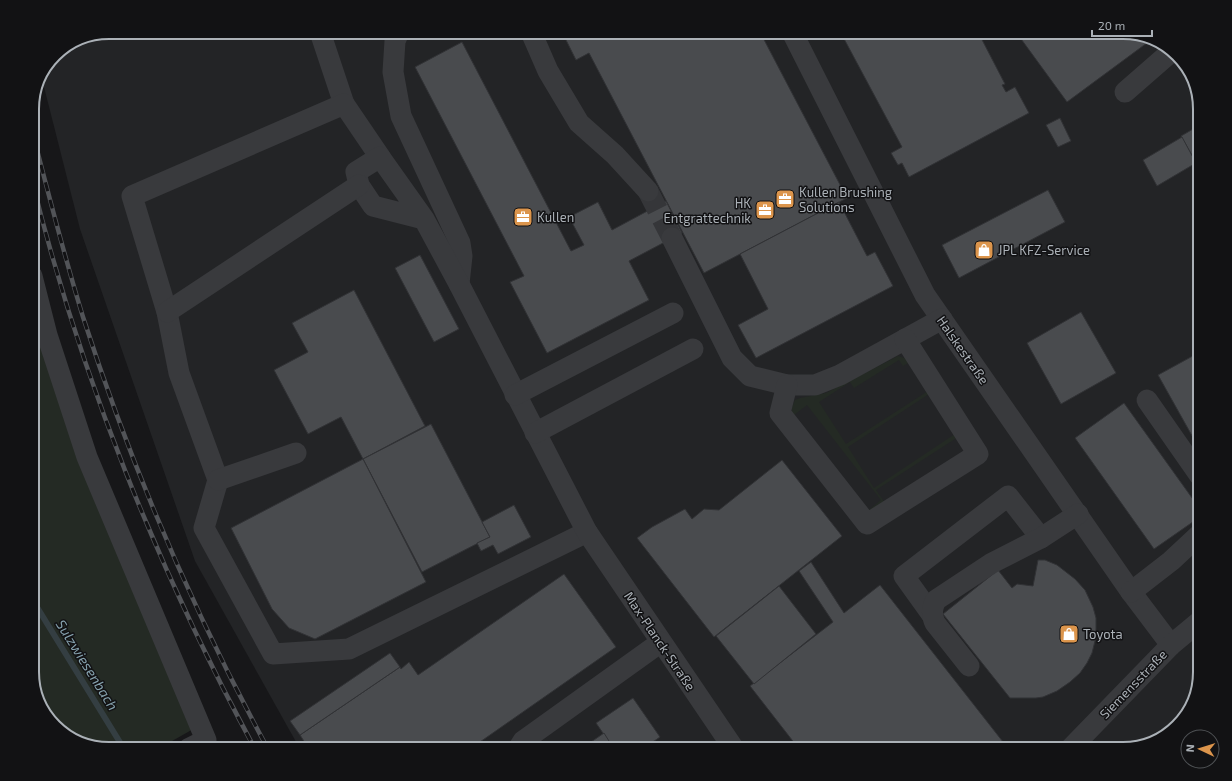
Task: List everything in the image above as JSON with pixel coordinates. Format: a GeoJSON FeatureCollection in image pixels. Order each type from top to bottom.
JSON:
{"type":"FeatureCollection","features":[{"type":"Feature","properties":{"kind":"street","name":"Max-Planck-Straße"},"geometry":{"type":"LineString","coordinates":[[322,39],[344,104],[424,219],[587,532],[729,742]]}},
{"type":"Feature","properties":{"kind":"street"},"geometry":{"type":"LineString","coordinates":[[396,39],[393,72],[401,116],[460,243],[462,256],[459,284]]}},
{"type":"Feature","properties":{"kind":"street"},"geometry":{"type":"LineString","coordinates":[[534,39],[548,71],[579,123],[615,155],[648,191]]}},
{"type":"Feature","properties":{"kind":"street","name":"Halskestraße"},"geometry":{"type":"LineString","coordinates":[[796,39],[925,295],[1131,592],[1171,645]]}},
{"type":"Feature","properties":{"kind":"street"},"geometry":{"type":"LineString","coordinates":[[1125,92],[1168,55]]}},
{"type":"Feature","properties":{"kind":"street"},"geometry":{"type":"LineString","coordinates":[[344,104],[132,196],[167,312],[179,373],[218,480],[204,528],[273,654],[349,649],[587,532]]}},
{"type":"Feature","properties":{"kind":"street"},"geometry":{"type":"LineString","coordinates":[[380,157],[356,172],[359,184],[373,206],[424,219]]}},
{"type":"Feature","properties":{"kind":"street"},"geometry":{"type":"LineString","coordinates":[[167,312],[359,184]]}},
{"type":"Feature","properties":{"kind":"street"},"geometry":{"type":"LineString","coordinates":[[672,238],[732,358],[750,376],[787,385],[814,385],[840,375],[942,319]]}},
{"type":"Feature","properties":{"kind":"street"},"geometry":{"type":"LineString","coordinates":[[39,302],[48,335],[87,457],[199,742]]}},
{"type":"Feature","properties":{"kind":"street"},"geometry":{"type":"LineString","coordinates":[[515,395],[673,312]]}},
{"type":"Feature","properties":{"kind":"street"},"geometry":{"type":"LineString","coordinates":[[787,385],[780,413],[867,524],[978,454],[905,339]]}},
{"type":"Feature","properties":{"kind":"street"},"geometry":{"type":"LineString","coordinates":[[535,433],[693,349]]}},
{"type":"Feature","properties":{"kind":"street"},"geometry":{"type":"LineString","coordinates":[[1147,400],[1193,466]]}},
{"type":"Feature","properties":{"kind":"street"},"geometry":{"type":"LineString","coordinates":[[218,480],[296,453]]}},
{"type":"Feature","properties":{"kind":"street"},"geometry":{"type":"LineString","coordinates":[[969,666],[935,623],[932,615],[904,576],[1008,496],[1041,538]]}},
{"type":"Feature","properties":{"kind":"street"},"geometry":{"type":"LineString","coordinates":[[932,615],[932,607],[936,600],[992,563],[1041,538],[1078,514]]}},
{"type":"Feature","properties":{"kind":"street"},"geometry":{"type":"LineString","coordinates":[[1131,592],[1171,561],[1193,541]]}},
{"type":"Feature","properties":{"kind":"street","name":"Siemensstraße"},"geometry":{"type":"LineString","coordinates":[[1077,742],[1171,645],[1193,628]]}},
{"type":"Feature","properties":{"kind":"street"},"geometry":{"type":"LineString","coordinates":[[522,742],[661,642]]}},
{"type":"Feature","properties":{"kind":"shaded area"},"geometry":{"type":"Polygon","coordinates":[[[109,39],[1123,39],[1141,41],[1154,46],[1169,56],[1176,63],[1186,78],[1191,91],[1193,109],[1193,672],[1191,690],[1188,699],[1176,718],[1158,733],[1141,740],[1123,742],[296,742],[195,561],[80,229],[43,84],[51,70],[63,56],[74,48],[91,41],[109,39]]]}},
{"type":"Feature","properties":{"kind":"shaded area"},"geometry":{"type":"Polygon","coordinates":[[[48,341],[202,724],[170,742],[109,742],[91,740],[82,737],[63,725],[48,707],[41,690],[39,676],[39,348],[48,341]]]}},
{"type":"Feature","properties":{"kind":"shaded area"},"geometry":{"type":"Polygon","coordinates":[[[898,356],[907,359],[908,363],[903,366],[899,360],[854,388],[850,382],[819,402],[846,444],[928,391],[929,394],[848,447],[874,488],[955,434],[958,437],[876,490],[885,503],[872,511],[869,510],[881,500],[807,405],[794,415],[792,412],[792,407],[795,400],[826,393],[898,356]]]}},
{"type":"Feature","properties":{"kind":"building"},"geometry":{"type":"Polygon","coordinates":[[[566,39],[764,39],[847,198],[704,273],[589,53],[576,60],[566,39]]]}},
{"type":"Feature","properties":{"kind":"building"},"geometry":{"type":"Polygon","coordinates":[[[844,39],[982,39],[1005,84],[1002,85],[1006,92],[1015,87],[1029,113],[909,177],[902,163],[898,165],[891,153],[902,147],[844,39]]]}},
{"type":"Feature","properties":{"kind":"building"},"geometry":{"type":"Polygon","coordinates":[[[1021,39],[1123,39],[1141,41],[1146,43],[1067,102],[1021,39]]]}},
{"type":"Feature","properties":{"kind":"building"},"geometry":{"type":"Polygon","coordinates":[[[462,42],[571,251],[584,245],[569,217],[598,202],[612,230],[666,201],[682,233],[629,261],[649,300],[547,353],[510,282],[524,276],[415,67],[462,42]]]}},
{"type":"Feature","properties":{"kind":"building"},"geometry":{"type":"Polygon","coordinates":[[[1060,118],[1071,141],[1058,147],[1046,125],[1060,118]]]}},
{"type":"Feature","properties":{"kind":"building"},"geometry":{"type":"Polygon","coordinates":[[[1193,129],[1193,157],[1181,136],[1193,129]]]}},
{"type":"Feature","properties":{"kind":"building"},"geometry":{"type":"Polygon","coordinates":[[[1182,137],[1193,157],[1193,165],[1157,186],[1143,160],[1182,137]]]}},
{"type":"Feature","properties":{"kind":"building"},"geometry":{"type":"Polygon","coordinates":[[[1048,190],[1065,222],[959,278],[942,245],[1048,190]]]}},
{"type":"Feature","properties":{"kind":"building"},"geometry":{"type":"Polygon","coordinates":[[[839,202],[867,256],[875,252],[893,286],[756,358],[738,325],[768,309],[740,254],[839,202]]]}},
{"type":"Feature","properties":{"kind":"building"},"geometry":{"type":"Polygon","coordinates":[[[420,255],[459,329],[434,342],[395,268],[420,255]]]}},
{"type":"Feature","properties":{"kind":"building"},"geometry":{"type":"Polygon","coordinates":[[[354,290],[425,426],[363,459],[341,417],[308,434],[274,370],[308,352],[292,323],[354,290]]]}},
{"type":"Feature","properties":{"kind":"building"},"geometry":{"type":"Polygon","coordinates":[[[1081,312],[1116,373],[1061,404],[1027,343],[1081,312]]]}},
{"type":"Feature","properties":{"kind":"building"},"geometry":{"type":"Polygon","coordinates":[[[1193,356],[1193,438],[1158,375],[1193,356]]]}},
{"type":"Feature","properties":{"kind":"building"},"geometry":{"type":"Polygon","coordinates":[[[1124,403],[1193,499],[1193,522],[1154,549],[1075,438],[1124,403]]]}},
{"type":"Feature","properties":{"kind":"building"},"geometry":{"type":"Polygon","coordinates":[[[431,424],[490,537],[422,572],[363,459],[431,424]]]}},
{"type":"Feature","properties":{"kind":"building"},"geometry":{"type":"Polygon","coordinates":[[[363,459],[426,582],[315,639],[289,628],[272,609],[231,528],[363,459]]]}},
{"type":"Feature","properties":{"kind":"building"},"geometry":{"type":"Polygon","coordinates":[[[782,460],[842,536],[714,637],[637,538],[652,527],[685,509],[692,519],[704,509],[719,510],[782,460]]]}},
{"type":"Feature","properties":{"kind":"building"},"geometry":{"type":"Polygon","coordinates":[[[514,505],[531,537],[498,554],[493,545],[481,551],[477,543],[490,537],[482,522],[514,505]]]}},
{"type":"Feature","properties":{"kind":"building"},"geometry":{"type":"Polygon","coordinates":[[[1038,560],[1045,560],[1057,565],[1075,579],[1085,590],[1093,607],[1096,618],[1095,641],[1092,653],[1080,673],[1057,691],[1043,697],[1010,698],[943,614],[998,570],[1012,588],[1017,584],[1033,586],[1038,560]]]}},
{"type":"Feature","properties":{"kind":"building"},"geometry":{"type":"Polygon","coordinates":[[[811,562],[844,613],[880,585],[1003,742],[794,742],[750,686],[833,622],[799,571],[811,562]]]}},
{"type":"Feature","properties":{"kind":"building"},"geometry":{"type":"Polygon","coordinates":[[[564,574],[616,647],[480,742],[304,742],[300,735],[400,667],[401,669],[409,662],[418,675],[564,574]]]}},
{"type":"Feature","properties":{"kind":"building"},"geometry":{"type":"Polygon","coordinates":[[[779,586],[816,634],[754,684],[716,636],[779,586]]]}},
{"type":"Feature","properties":{"kind":"building"},"geometry":{"type":"Polygon","coordinates":[[[390,653],[400,667],[300,735],[290,721],[390,653]]]}},
{"type":"Feature","properties":{"kind":"building"},"geometry":{"type":"Polygon","coordinates":[[[633,698],[660,737],[653,742],[609,742],[596,723],[633,698]]]}},
{"type":"Feature","properties":{"kind":"building"},"geometry":{"type":"Polygon","coordinates":[[[604,733],[610,742],[591,742],[604,733]]]}},
{"type":"Feature","properties":{"kind":"waterway","name":"Sulzwiesenbach"},"geometry":{"type":"LineString","coordinates":[[39,610],[120,742]]}},
{"type":"Feature","properties":{"kind":"tunnel"},"geometry":{"type":"LineString","coordinates":[[648,191],[672,238]]}},
{"type":"Feature","properties":{"kind":"railway"},"geometry":{"type":"LineString","coordinates":[[39,158],[83,317],[143,483],[189,591],[240,697],[264,742]]}},
{"type":"Feature","properties":{"kind":"railway"},"geometry":{"type":"LineString","coordinates":[[39,207],[51,253],[74,327],[98,399],[126,472],[186,613],[251,742]]}},
{"type":"Feature","properties":{"kind":"place","name":"Kullen Brushing Solutions"},"geometry":{"type":"Point","coordinates":[785,199]}},
{"type":"Feature","properties":{"kind":"place","name":"HK Entgrattechnik"},"geometry":{"type":"Point","coordinates":[765,210]}},
{"type":"Feature","properties":{"kind":"place","name":"Kullen"},"geometry":{"type":"Point","coordinates":[523,217]}},
{"type":"Feature","properties":{"kind":"place","name":"JPL KFZ-Service"},"geometry":{"type":"Point","coordinates":[984,250]}},
{"type":"Feature","properties":{"kind":"place","name":"Toyota"},"geometry":{"type":"Point","coordinates":[1069,634]}}]}
